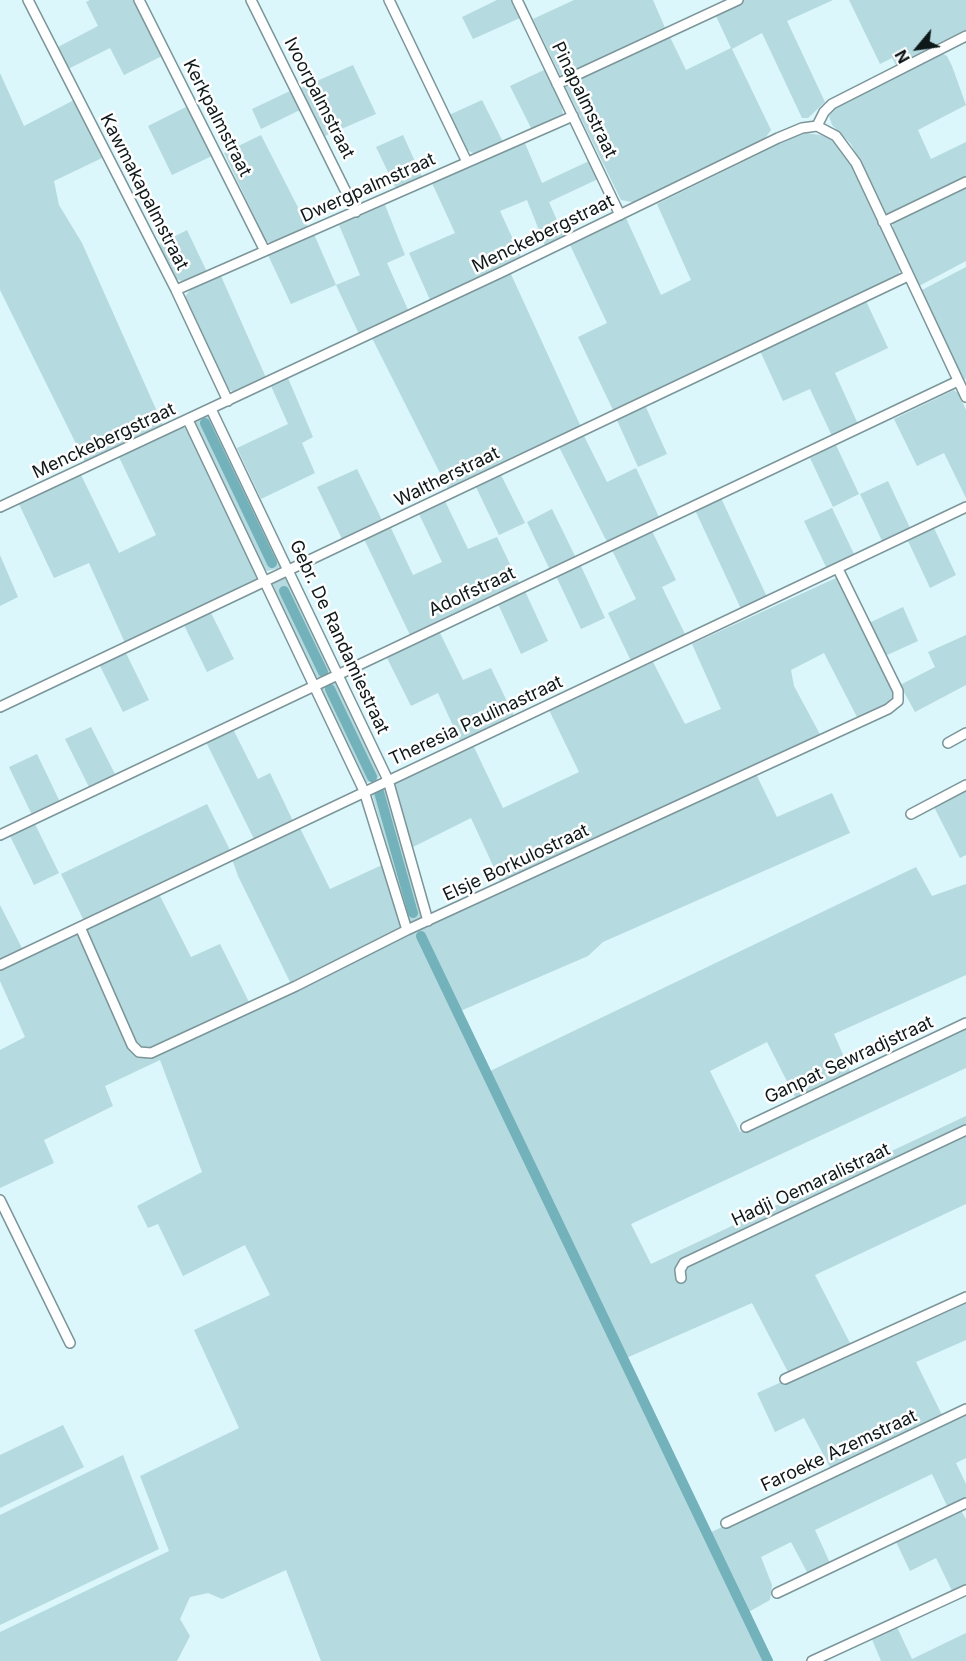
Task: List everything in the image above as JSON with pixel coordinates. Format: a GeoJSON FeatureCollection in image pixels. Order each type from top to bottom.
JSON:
{"type":"FeatureCollection","features":[{"type":"Feature","properties":{"kind":"street","name":"Kawmakapalmstraat"},"geometry":{"type":"LineString","coordinates":[[28,0],[176,290],[228,401]]}},
{"type":"Feature","properties":{"kind":"street","name":"Kerkpalmstraat"},"geometry":{"type":"LineString","coordinates":[[139,0],[264,251]]}},
{"type":"Feature","properties":{"kind":"street","name":"Ivoorpalmstraat"},"geometry":{"type":"LineString","coordinates":[[251,0],[356,212]]}},
{"type":"Feature","properties":{"kind":"street"},"geometry":{"type":"LineString","coordinates":[[389,0],[467,162]]}},
{"type":"Feature","properties":{"kind":"street","name":"Pinapalmstraat"},"geometry":{"type":"LineString","coordinates":[[517,0],[621,215]]}},
{"type":"Feature","properties":{"kind":"street"},"geometry":{"type":"LineString","coordinates":[[558,84],[738,0]]}},
{"type":"Feature","properties":{"kind":"street"},"geometry":{"type":"LineString","coordinates":[[966,36],[832,104],[824,112],[817,126],[836,136],[847,150],[966,397]]}},
{"type":"Feature","properties":{"kind":"street","name":"Dwergpalmstraat"},"geometry":{"type":"LineString","coordinates":[[176,290],[573,116]]}},
{"type":"Feature","properties":{"kind":"street","name":"Menckebergstraat"},"geometry":{"type":"LineString","coordinates":[[0,507],[621,215],[778,138],[802,128],[817,126]]}},
{"type":"Feature","properties":{"kind":"street"},"geometry":{"type":"LineString","coordinates":[[883,222],[966,182]]}},
{"type":"Feature","properties":{"kind":"street","name":"Waltherstraat"},"geometry":{"type":"LineString","coordinates":[[0,707],[908,276]]}},
{"type":"Feature","properties":{"kind":"street","name":"Adolfstraat"},"geometry":{"type":"LineString","coordinates":[[0,835],[958,381]]}},
{"type":"Feature","properties":{"kind":"street","name":"Gebr. De Randamiestraat"},"geometry":{"type":"LineString","coordinates":[[211,409],[388,780],[428,921]]}},
{"type":"Feature","properties":{"kind":"street"},"geometry":{"type":"LineString","coordinates":[[188,420],[364,791],[407,930]]}},
{"type":"Feature","properties":{"kind":"street","name":"Theresia Paulinastraat"},"geometry":{"type":"LineString","coordinates":[[0,965],[966,507]]}},
{"type":"Feature","properties":{"kind":"street","name":"Elsje Borkulostraat"},"geometry":{"type":"LineString","coordinates":[[80,927],[132,1045],[139,1052],[151,1053],[297,986],[407,930],[773,764],[888,709],[898,701],[898,691],[891,674],[838,569]]}},
{"type":"Feature","properties":{"kind":"street"},"geometry":{"type":"LineString","coordinates":[[948,743],[966,733]]}},
{"type":"Feature","properties":{"kind":"street"},"geometry":{"type":"LineString","coordinates":[[911,814],[966,785]]}},
{"type":"Feature","properties":{"kind":"street","name":"Ganpat Sewradjstraat"},"geometry":{"type":"LineString","coordinates":[[746,1127],[966,1023]]}},
{"type":"Feature","properties":{"kind":"street","name":"Hadji Oemaralistraat"},"geometry":{"type":"LineString","coordinates":[[681,1278],[680,1270],[684,1263],[966,1130]]}},
{"type":"Feature","properties":{"kind":"street"},"geometry":{"type":"LineString","coordinates":[[0,1200],[70,1343]]}},
{"type":"Feature","properties":{"kind":"street"},"geometry":{"type":"LineString","coordinates":[[785,1379],[966,1297]]}},
{"type":"Feature","properties":{"kind":"street","name":"Faroeke Azemstraat"},"geometry":{"type":"LineString","coordinates":[[726,1522],[966,1409]]}},
{"type":"Feature","properties":{"kind":"street"},"geometry":{"type":"LineString","coordinates":[[777,1593],[965,1506]]}},
{"type":"Feature","properties":{"kind":"street"},"geometry":{"type":"LineString","coordinates":[[812,1661],[966,1590]]}},
{"type":"Feature","properties":{"kind":"shaded area"},"geometry":{"type":"Polygon","coordinates":[[[90,0],[134,0],[164,55],[124,75],[110,48],[68,69],[56,48],[98,26],[86,2],[90,0]]]}},
{"type":"Feature","properties":{"kind":"shaded area"},"geometry":{"type":"Polygon","coordinates":[[[497,0],[511,0],[520,18],[473,39],[462,17],[497,0]]]}},
{"type":"Feature","properties":{"kind":"shaded area"},"geometry":{"type":"Polygon","coordinates":[[[574,0],[653,0],[666,30],[562,79],[533,19],[574,0]]]}},
{"type":"Feature","properties":{"kind":"shaded area"},"geometry":{"type":"Polygon","coordinates":[[[744,0],[833,0],[787,21],[825,102],[808,118],[802,118],[762,33],[732,49],[771,130],[763,141],[638,203],[621,200],[564,84],[669,35],[686,70],[731,48],[715,14],[744,0]]]}},
{"type":"Feature","properties":{"kind":"shaded area"},"geometry":{"type":"Polygon","coordinates":[[[849,0],[966,0],[966,33],[897,67],[892,58],[880,64],[849,0]]]}},
{"type":"Feature","properties":{"kind":"shaded area"},"geometry":{"type":"Polygon","coordinates":[[[941,53],[947,56],[952,66],[966,105],[918,130],[931,159],[966,142],[966,179],[887,217],[851,144],[832,125],[829,116],[836,106],[941,53]]]}},
{"type":"Feature","properties":{"kind":"shaded area"},"geometry":{"type":"Polygon","coordinates":[[[353,65],[376,114],[325,136],[301,88],[353,65]]]}},
{"type":"Feature","properties":{"kind":"shaded area"},"geometry":{"type":"Polygon","coordinates":[[[546,69],[561,101],[563,115],[532,130],[510,86],[546,69]]]}},
{"type":"Feature","properties":{"kind":"shaded area"},"geometry":{"type":"Polygon","coordinates":[[[0,73],[24,126],[74,100],[102,158],[54,181],[59,205],[82,243],[163,425],[86,464],[0,290],[0,73]]]}},
{"type":"Feature","properties":{"kind":"shaded area"},"geometry":{"type":"Polygon","coordinates":[[[290,91],[300,110],[261,129],[252,109],[290,91]]]}},
{"type":"Feature","properties":{"kind":"shaded area"},"geometry":{"type":"Polygon","coordinates":[[[482,100],[503,142],[475,154],[465,149],[449,115],[482,100]]]}},
{"type":"Feature","properties":{"kind":"shaded area"},"geometry":{"type":"Polygon","coordinates":[[[190,105],[214,155],[172,175],[148,126],[190,105]]]}},
{"type":"Feature","properties":{"kind":"shaded area"},"geometry":{"type":"Polygon","coordinates":[[[807,133],[826,136],[838,145],[853,166],[900,269],[899,275],[614,412],[578,337],[607,323],[570,245],[626,218],[661,295],[691,280],[657,204],[796,136],[807,133]]]}},
{"type":"Feature","properties":{"kind":"shaded area"},"geometry":{"type":"Polygon","coordinates":[[[261,135],[309,229],[275,244],[266,241],[224,153],[261,135]]]}},
{"type":"Feature","properties":{"kind":"shaded area"},"geometry":{"type":"Polygon","coordinates":[[[403,135],[423,179],[397,191],[376,147],[403,135]]]}},
{"type":"Feature","properties":{"kind":"shaded area"},"geometry":{"type":"Polygon","coordinates":[[[524,141],[542,183],[589,161],[598,179],[549,202],[565,239],[546,248],[527,200],[500,211],[522,259],[431,302],[409,253],[455,233],[432,183],[524,141]]]}},
{"type":"Feature","properties":{"kind":"shaded area"},"geometry":{"type":"Polygon","coordinates":[[[966,186],[966,261],[919,286],[893,230],[893,222],[966,186]]]}},
{"type":"Feature","properties":{"kind":"shaded area"},"geometry":{"type":"Polygon","coordinates":[[[385,205],[405,255],[387,263],[409,312],[359,334],[336,285],[360,275],[339,225],[385,205]]]}},
{"type":"Feature","properties":{"kind":"shaded area"},"geometry":{"type":"Polygon","coordinates":[[[187,230],[207,272],[182,281],[173,278],[158,245],[187,230]]]}},
{"type":"Feature","properties":{"kind":"shaded area"},"geometry":{"type":"Polygon","coordinates":[[[314,234],[336,285],[291,304],[267,253],[314,234]]]}},
{"type":"Feature","properties":{"kind":"shaded area"},"geometry":{"type":"Polygon","coordinates":[[[966,267],[966,378],[963,382],[920,291],[966,267]]]}},
{"type":"Feature","properties":{"kind":"shaded area"},"geometry":{"type":"Polygon","coordinates":[[[510,272],[581,427],[448,489],[372,338],[510,272]]]}},
{"type":"Feature","properties":{"kind":"shaded area"},"geometry":{"type":"Polygon","coordinates":[[[221,276],[267,380],[239,392],[233,392],[226,387],[186,302],[186,295],[192,288],[221,276]]]}},
{"type":"Feature","properties":{"kind":"shaded area"},"geometry":{"type":"Polygon","coordinates":[[[866,301],[888,348],[835,373],[858,424],[832,436],[810,389],[783,401],[760,351],[866,301]]]}},
{"type":"Feature","properties":{"kind":"shaded area"},"geometry":{"type":"Polygon","coordinates":[[[288,378],[313,437],[302,443],[315,473],[261,499],[237,448],[288,424],[271,386],[288,378]]]}},
{"type":"Feature","properties":{"kind":"shaded area"},"geometry":{"type":"Polygon","coordinates":[[[954,390],[959,394],[966,410],[966,498],[944,453],[917,466],[894,419],[954,390]]]}},
{"type":"Feature","properties":{"kind":"shaded area"},"geometry":{"type":"Polygon","coordinates":[[[645,405],[667,454],[638,467],[616,418],[645,405]]]}},
{"type":"Feature","properties":{"kind":"shaded area"},"geometry":{"type":"Polygon","coordinates":[[[205,415],[211,418],[281,562],[280,568],[267,571],[263,568],[194,423],[205,415]]]}},
{"type":"Feature","properties":{"kind":"shaded area"},"geometry":{"type":"Polygon","coordinates":[[[182,427],[187,429],[258,578],[255,582],[125,643],[89,563],[54,578],[18,502],[81,475],[119,553],[156,535],[118,455],[182,427]]]}},
{"type":"Feature","properties":{"kind":"shaded area"},"geometry":{"type":"Polygon","coordinates":[[[583,434],[607,482],[636,468],[659,517],[607,542],[558,445],[583,434]]]}},
{"type":"Feature","properties":{"kind":"shaded area"},"geometry":{"type":"Polygon","coordinates":[[[836,445],[859,494],[833,507],[810,458],[836,445]]]}},
{"type":"Feature","properties":{"kind":"shaded area"},"geometry":{"type":"Polygon","coordinates":[[[357,469],[382,520],[342,539],[317,487],[357,469]]]}},
{"type":"Feature","properties":{"kind":"shaded area"},"geometry":{"type":"Polygon","coordinates":[[[500,473],[525,523],[499,535],[475,485],[500,473]]]}},
{"type":"Feature","properties":{"kind":"shaded area"},"geometry":{"type":"Polygon","coordinates":[[[888,481],[911,530],[883,543],[860,494],[888,481]]]}},
{"type":"Feature","properties":{"kind":"shaded area"},"geometry":{"type":"Polygon","coordinates":[[[721,498],[767,597],[741,609],[695,510],[721,498]]]}},
{"type":"Feature","properties":{"kind":"shaded area"},"geometry":{"type":"Polygon","coordinates":[[[445,501],[468,549],[497,537],[519,583],[410,635],[364,539],[390,526],[413,575],[442,562],[419,514],[445,501]]]}},
{"type":"Feature","properties":{"kind":"shaded area"},"geometry":{"type":"Polygon","coordinates":[[[832,508],[855,556],[827,569],[804,521],[832,508]]]}},
{"type":"Feature","properties":{"kind":"shaded area"},"geometry":{"type":"Polygon","coordinates":[[[552,509],[576,558],[550,570],[527,522],[552,509]]]}},
{"type":"Feature","properties":{"kind":"shaded area"},"geometry":{"type":"Polygon","coordinates":[[[934,528],[956,575],[930,588],[908,541],[934,528]]]}},
{"type":"Feature","properties":{"kind":"shaded area"},"geometry":{"type":"Polygon","coordinates":[[[651,529],[676,580],[662,587],[686,636],[631,661],[608,613],[636,599],[611,548],[651,529]]]}},
{"type":"Feature","properties":{"kind":"shaded area"},"geometry":{"type":"Polygon","coordinates":[[[0,555],[18,597],[0,606],[0,555]]]}},
{"type":"Feature","properties":{"kind":"shaded area"},"geometry":{"type":"Polygon","coordinates":[[[580,564],[605,618],[581,629],[556,576],[580,564]]]}},
{"type":"Feature","properties":{"kind":"shaded area"},"geometry":{"type":"Polygon","coordinates":[[[284,577],[288,579],[330,667],[329,673],[319,678],[314,676],[307,665],[273,585],[273,581],[284,577]]]}},
{"type":"Feature","properties":{"kind":"shaded area"},"geometry":{"type":"Polygon","coordinates":[[[838,577],[895,693],[894,701],[859,721],[824,653],[791,670],[794,686],[822,738],[501,883],[471,818],[413,847],[393,782],[473,745],[503,808],[579,772],[549,710],[653,662],[685,724],[721,709],[692,644],[838,577]]]}},
{"type":"Feature","properties":{"kind":"shaded area"},"geometry":{"type":"Polygon","coordinates":[[[525,591],[548,641],[521,654],[498,604],[525,591]]]}},
{"type":"Feature","properties":{"kind":"shaded area"},"geometry":{"type":"Polygon","coordinates":[[[903,607],[918,641],[885,656],[869,623],[903,607]]]}},
{"type":"Feature","properties":{"kind":"shaded area"},"geometry":{"type":"Polygon","coordinates":[[[210,611],[234,659],[207,672],[183,623],[210,611]]]}},
{"type":"Feature","properties":{"kind":"shaded area"},"geometry":{"type":"Polygon","coordinates":[[[439,631],[463,680],[491,668],[514,716],[460,741],[438,693],[411,706],[386,656],[439,631]]]}},
{"type":"Feature","properties":{"kind":"shaded area"},"geometry":{"type":"Polygon","coordinates":[[[966,635],[966,685],[915,712],[900,685],[935,667],[928,652],[966,635]]]}},
{"type":"Feature","properties":{"kind":"shaded area"},"geometry":{"type":"Polygon","coordinates":[[[125,651],[149,700],[123,712],[99,664],[125,651]]]}},
{"type":"Feature","properties":{"kind":"shaded area"},"geometry":{"type":"Polygon","coordinates":[[[334,681],[339,683],[379,776],[377,780],[365,783],[320,688],[334,681]]]}},
{"type":"Feature","properties":{"kind":"shaded area"},"geometry":{"type":"Polygon","coordinates":[[[91,727],[116,776],[90,789],[65,739],[91,727]]]}},
{"type":"Feature","properties":{"kind":"shaded area"},"geometry":{"type":"Polygon","coordinates":[[[233,729],[258,779],[270,773],[293,821],[254,839],[206,742],[233,729]]]}},
{"type":"Feature","properties":{"kind":"shaded area"},"geometry":{"type":"Polygon","coordinates":[[[37,754],[60,802],[32,815],[9,767],[37,754]]]}},
{"type":"Feature","properties":{"kind":"shaded area"},"geometry":{"type":"Polygon","coordinates":[[[756,774],[777,817],[832,793],[850,833],[603,942],[588,956],[458,1012],[488,1072],[916,867],[932,896],[966,884],[966,975],[834,1034],[851,1073],[796,1099],[767,1042],[710,1071],[740,1132],[966,1027],[966,1068],[631,1224],[651,1264],[966,1116],[966,1204],[815,1275],[852,1347],[789,1374],[752,1303],[624,1359],[707,1534],[966,1413],[966,1458],[956,1463],[966,1484],[966,1499],[948,1508],[932,1474],[815,1530],[830,1563],[808,1574],[791,1542],[761,1557],[772,1585],[770,1600],[745,1614],[768,1661],[321,1661],[286,1570],[222,1599],[208,1593],[190,1597],[180,1619],[190,1636],[177,1661],[0,1661],[0,1632],[169,1551],[140,1476],[239,1428],[194,1330],[270,1295],[245,1245],[183,1276],[158,1224],[148,1228],[137,1206],[202,1172],[160,1060],[105,1086],[113,1106],[44,1140],[54,1163],[0,1188],[0,1050],[25,1037],[0,981],[0,970],[78,933],[130,1047],[157,1054],[409,932],[429,925],[756,774]]]}},
{"type":"Feature","properties":{"kind":"shaded area"},"geometry":{"type":"Polygon","coordinates":[[[386,786],[424,920],[411,926],[371,791],[386,786]]]}},
{"type":"Feature","properties":{"kind":"shaded area"},"geometry":{"type":"Polygon","coordinates":[[[966,788],[966,855],[960,858],[933,805],[966,788]]]}},
{"type":"Feature","properties":{"kind":"shaded area"},"geometry":{"type":"Polygon","coordinates":[[[207,804],[230,850],[84,921],[61,874],[207,804]]]}},
{"type":"Feature","properties":{"kind":"shaded area"},"geometry":{"type":"Polygon","coordinates":[[[35,824],[59,873],[34,885],[10,836],[35,824]]]}},
{"type":"Feature","properties":{"kind":"shaded area"},"geometry":{"type":"Polygon","coordinates":[[[299,826],[330,889],[382,865],[402,929],[291,984],[238,876],[232,859],[299,826]]]}},
{"type":"Feature","properties":{"kind":"shaded area"},"geometry":{"type":"Polygon","coordinates":[[[159,894],[191,957],[220,944],[250,1004],[152,1049],[140,1049],[135,1043],[86,931],[89,927],[159,894]]]}},
{"type":"Feature","properties":{"kind":"shaded area"},"geometry":{"type":"Polygon","coordinates":[[[0,905],[23,950],[0,960],[0,905]]]}},
{"type":"Feature","properties":{"kind":"shaded area"},"geometry":{"type":"Polygon","coordinates":[[[966,1299],[966,1340],[916,1362],[943,1417],[832,1471],[804,1418],[775,1432],[757,1393],[966,1299]]]}},
{"type":"Feature","properties":{"kind":"shaded area"},"geometry":{"type":"Polygon","coordinates":[[[63,1425],[84,1467],[0,1508],[0,1455],[63,1425]]]}},
{"type":"Feature","properties":{"kind":"shaded area"},"geometry":{"type":"Polygon","coordinates":[[[123,1455],[159,1549],[0,1625],[0,1515],[123,1455]]]}},
{"type":"Feature","properties":{"kind":"shaded area"},"geometry":{"type":"Polygon","coordinates":[[[960,1509],[966,1519],[966,1587],[953,1593],[936,1558],[910,1571],[895,1540],[960,1509]]]}},
{"type":"Feature","properties":{"kind":"shaded area"},"geometry":{"type":"Polygon","coordinates":[[[896,1625],[912,1659],[966,1633],[966,1661],[881,1661],[871,1637],[896,1625]]]}},
{"type":"Feature","properties":{"kind":"waterway"},"geometry":{"type":"LineString","coordinates":[[205,423],[272,563]]}},
{"type":"Feature","properties":{"kind":"waterway"},"geometry":{"type":"LineString","coordinates":[[284,591],[323,672]]}},
{"type":"Feature","properties":{"kind":"waterway"},"geometry":{"type":"LineString","coordinates":[[330,689],[372,777]]}},
{"type":"Feature","properties":{"kind":"waterway"},"geometry":{"type":"LineString","coordinates":[[379,792],[413,913]]}},
{"type":"Feature","properties":{"kind":"waterway"},"geometry":{"type":"LineString","coordinates":[[421,936],[768,1661]]}}]}
